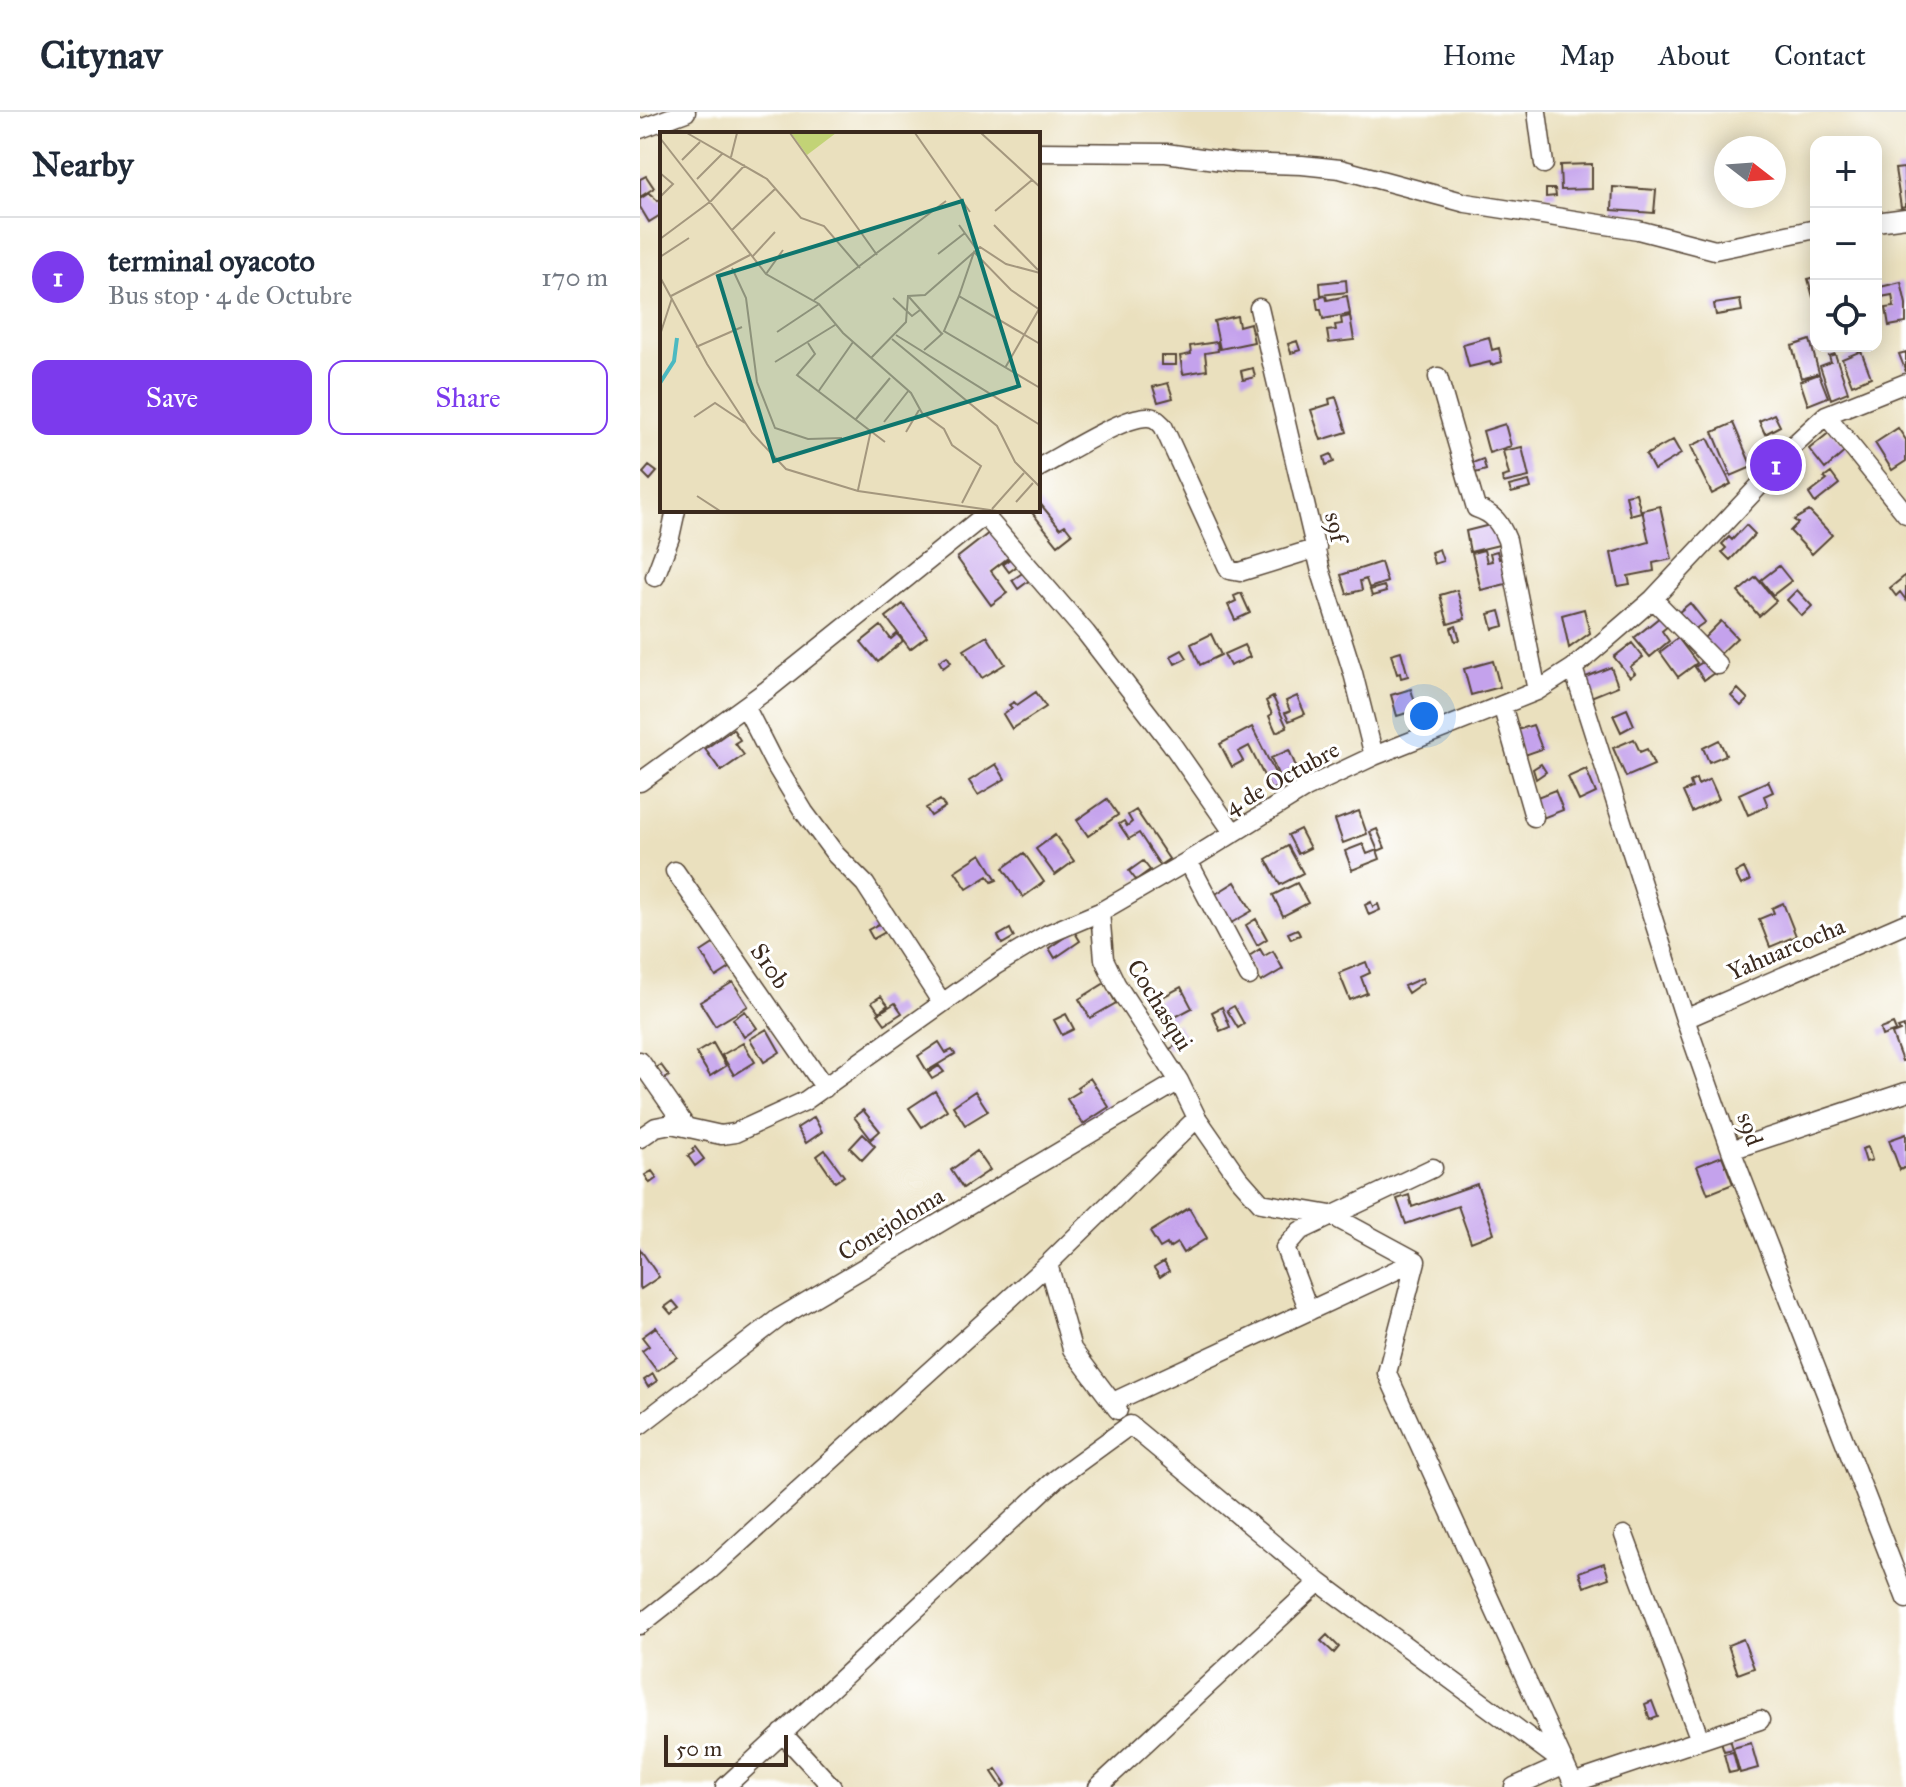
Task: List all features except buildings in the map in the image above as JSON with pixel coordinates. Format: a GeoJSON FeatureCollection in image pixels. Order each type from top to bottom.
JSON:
{"type":"FeatureCollection","features":[{"type":"Feature","properties":{"kind":"street"},"geometry":{"type":"LineString","coordinates":[[640,129],[686,112]]}},
{"type":"Feature","properties":{"kind":"street"},"geometry":{"type":"LineString","coordinates":[[1537,112],[1544,164]]}},
{"type":"Feature","properties":{"kind":"street"},"geometry":{"type":"LineString","coordinates":[[1040,152],[1166,153],[1236,163],[1340,169],[1466,203],[1638,230],[1715,250],[1810,230]]}},
{"type":"Feature","properties":{"kind":"street"},"geometry":{"type":"LineString","coordinates":[[1882,221],[1906,218]]}},
{"type":"Feature","properties":{"kind":"street","name":"s9f"},"geometry":{"type":"LineString","coordinates":[[1259,308],[1317,548],[1374,756]]}},
{"type":"Feature","properties":{"kind":"street"},"geometry":{"type":"LineString","coordinates":[[1438,377],[1476,508],[1488,512],[1500,524],[1507,540],[1537,691]]}},
{"type":"Feature","properties":{"kind":"street","name":"4 de Octubre"},"geometry":{"type":"LineString","coordinates":[[640,1138],[656,1127],[671,1124],[721,1135],[735,1133],[805,1101],[996,965],[1048,934],[1100,912],[1306,788],[1374,756],[1537,691],[1573,668],[1653,599],[1759,486],[1786,452],[1826,415],[1906,383]]}},
{"type":"Feature","properties":{"kind":"street"},"geometry":{"type":"LineString","coordinates":[[1826,415],[1906,514]]}},
{"type":"Feature","properties":{"kind":"street"},"geometry":{"type":"LineString","coordinates":[[1040,467],[1131,420],[1156,418],[1163,426],[1229,570],[1240,572],[1317,548]]}},
{"type":"Feature","properties":{"kind":"street"},"geometry":{"type":"LineString","coordinates":[[655,577],[676,512]]}},
{"type":"Feature","properties":{"kind":"street"},"geometry":{"type":"LineString","coordinates":[[643,775],[745,706],[988,513],[1171,743],[1233,832]]}},
{"type":"Feature","properties":{"kind":"street"},"geometry":{"type":"LineString","coordinates":[[1653,599],[1718,665]]}},
{"type":"Feature","properties":{"kind":"street","name":"s9d"},"geometry":{"type":"LineString","coordinates":[[1573,668],[1685,1019],[1731,1150],[1906,1599]]}},
{"type":"Feature","properties":{"kind":"street"},"geometry":{"type":"LineString","coordinates":[[1502,705],[1534,817]]}},
{"type":"Feature","properties":{"kind":"street"},"geometry":{"type":"LineString","coordinates":[[745,706],[804,812],[836,855],[865,884],[942,1003]]}},
{"type":"Feature","properties":{"kind":"street"},"geometry":{"type":"LineString","coordinates":[[1188,861],[1249,976]]}},
{"type":"Feature","properties":{"kind":"street","name":"S10b"},"geometry":{"type":"LineString","coordinates":[[675,871],[825,1088]]}},
{"type":"Feature","properties":{"kind":"street","name":"Cochasqui"},"geometry":{"type":"LineString","coordinates":[[1100,912],[1104,959],[1116,984],[1179,1081],[1197,1118],[1238,1177],[1261,1203],[1331,1215],[1416,1261]]}},
{"type":"Feature","properties":{"kind":"street","name":"Yahuarcocha"},"geometry":{"type":"LineString","coordinates":[[1685,1019],[1906,923]]}},
{"type":"Feature","properties":{"kind":"street"},"geometry":{"type":"LineString","coordinates":[[640,1061],[686,1127]]}},
{"type":"Feature","properties":{"kind":"street","name":"Conejoloma"},"geometry":{"type":"LineString","coordinates":[[640,1425],[779,1318],[1179,1081]]}},
{"type":"Feature","properties":{"kind":"street"},"geometry":{"type":"LineString","coordinates":[[1731,1150],[1906,1092]]}},
{"type":"Feature","properties":{"kind":"street"},"geometry":{"type":"LineString","coordinates":[[640,1625],[710,1570],[1048,1264],[1197,1118]]}},
{"type":"Feature","properties":{"kind":"street"},"geometry":{"type":"LineString","coordinates":[[1309,1311],[1285,1248],[1300,1231],[1433,1168]]}},
{"type":"Feature","properties":{"kind":"street"},"geometry":{"type":"LineString","coordinates":[[1113,1402],[1416,1261]]}},
{"type":"Feature","properties":{"kind":"street"},"geometry":{"type":"LineString","coordinates":[[1416,1261],[1387,1373],[1574,1785],[1760,1720]]}},
{"type":"Feature","properties":{"kind":"street"},"geometry":{"type":"LineString","coordinates":[[1048,1264],[1072,1349],[1130,1425],[1319,1582],[1565,1764]]}},
{"type":"Feature","properties":{"kind":"street"},"geometry":{"type":"LineString","coordinates":[[725,1787],[1056,1479],[1130,1425]]}},
{"type":"Feature","properties":{"kind":"street"},"geometry":{"type":"LineString","coordinates":[[1624,1535],[1700,1740]]}},
{"type":"Feature","properties":{"kind":"street"},"geometry":{"type":"LineString","coordinates":[[1098,1787],[1319,1582]]}},
{"type":"Feature","properties":{"kind":"street"},"geometry":{"type":"LineString","coordinates":[[782,1733],[832,1787]]}},
{"type":"Feature","properties":{"kind":"street"},"geometry":{"type":"LineString","coordinates":[[1514,1787],[1565,1764]]}},
{"type":"Feature","properties":{"kind":"place","name":"terminal oyacoto"},"geometry":{"type":"Point","coordinates":[1776,465]}}]}
